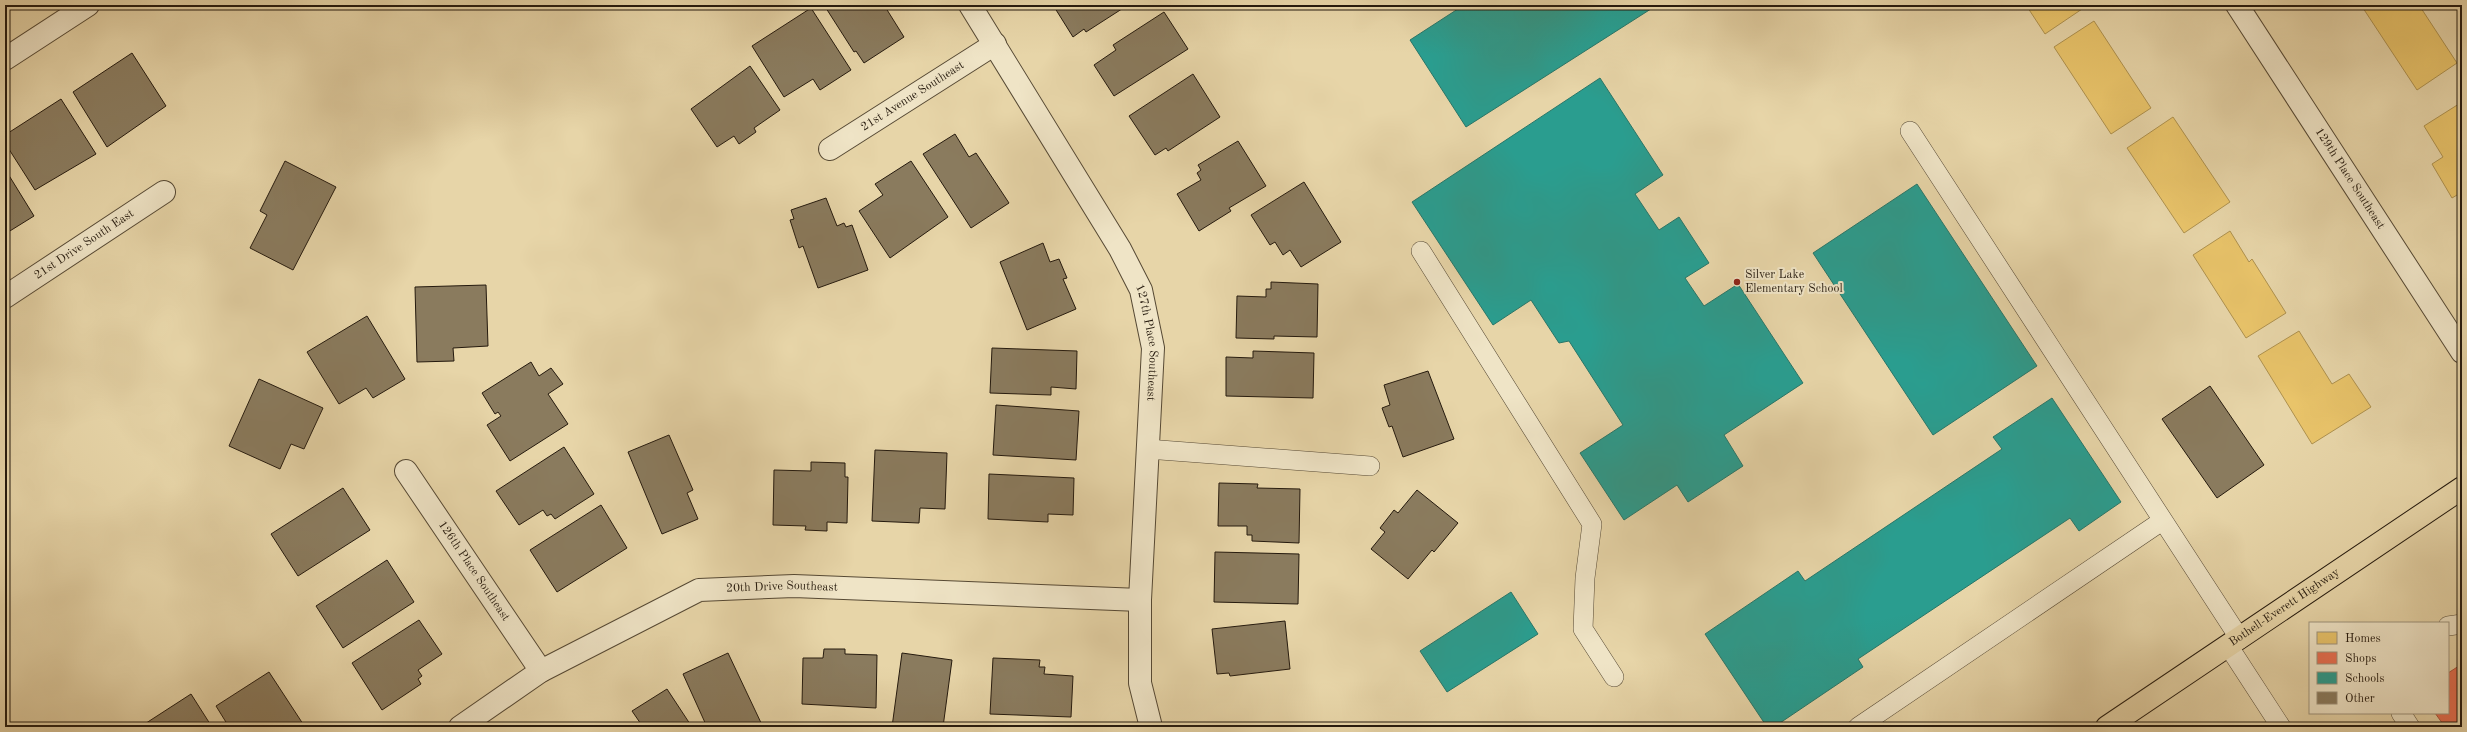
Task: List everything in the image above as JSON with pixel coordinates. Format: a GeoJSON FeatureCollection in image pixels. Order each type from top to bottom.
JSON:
{"type":"FeatureCollection","features":[{"type":"Feature","properties":{"kind":"main road","name":"Bothell-Everett Highway"},"geometry":{"type":"LineString","coordinates":[[2106,727],[2235,643],[2462,488]]}},
{"type":"Feature","properties":{"kind":"street"},"geometry":{"type":"LineString","coordinates":[[7,54],[88,5]]}},
{"type":"Feature","properties":{"kind":"street","name":"127th Place Southeast"},"geometry":{"type":"LineString","coordinates":[[970,5],[1120,249],[1141,290],[1153,348],[1140,600],[1140,683],[1151,727]]}},
{"type":"Feature","properties":{"kind":"street","name":"129th Place Southeast"},"geometry":{"type":"LineString","coordinates":[[2237,5],[2462,352]]}},
{"type":"Feature","properties":{"kind":"street","name":"21st Avenue Southeast"},"geometry":{"type":"LineString","coordinates":[[830,149],[995,44]]}},
{"type":"Feature","properties":{"kind":"street","name":"21st Drive South East"},"geometry":{"type":"LineString","coordinates":[[5,297],[164,192]]}},
{"type":"Feature","properties":{"kind":"street","name":"126th Place Southeast"},"geometry":{"type":"LineString","coordinates":[[406,471],[541,671]]}},
{"type":"Feature","properties":{"kind":"street","name":"20th Drive Southeast"},"geometry":{"type":"LineString","coordinates":[[460,727],[541,671],[699,590],[794,586],[1140,600]]}},
{"type":"Feature","properties":{"kind":"lane"},"geometry":{"type":"LineString","coordinates":[[1910,131],[2162,520],[2235,643],[2281,727]]}},
{"type":"Feature","properties":{"kind":"lane"},"geometry":{"type":"LineString","coordinates":[[1421,251],[1592,524],[1584,578],[1583,629],[1614,677]]}},
{"type":"Feature","properties":{"kind":"lane"},"geometry":{"type":"LineString","coordinates":[[1147,449],[1370,466]]}},
{"type":"Feature","properties":{"kind":"lane"},"geometry":{"type":"LineString","coordinates":[[1858,727],[2162,520]]}},
{"type":"Feature","properties":{"kind":"lane"},"geometry":{"type":"LineString","coordinates":[[2449,626],[2462,624]]}},
{"type":"Feature","properties":{"kind":"lane"},"geometry":{"type":"LineString","coordinates":[[2402,714],[2410,727]]}},
{"type":"Feature","properties":{"kind":"building: Homes"},"geometry":{"type":"Polygon","coordinates":[[[2026,5],[2084,5],[2085,7],[2045,34],[2026,5]]]}},
{"type":"Feature","properties":{"kind":"building: Homes"},"geometry":{"type":"Polygon","coordinates":[[[2361,5],[2419,5],[2457,63],[2417,90],[2361,5]]]}},
{"type":"Feature","properties":{"kind":"building: Homes"},"geometry":{"type":"Polygon","coordinates":[[[2094,21],[2151,108],[2111,134],[2054,47],[2094,21]]]}},
{"type":"Feature","properties":{"kind":"building: Homes"},"geometry":{"type":"Polygon","coordinates":[[[2462,102],[2462,192],[2452,198],[2432,164],[2443,157],[2424,126],[2462,102]]]}},
{"type":"Feature","properties":{"kind":"building: Homes"},"geometry":{"type":"Polygon","coordinates":[[[2173,117],[2230,202],[2184,233],[2127,148],[2173,117]]]}},
{"type":"Feature","properties":{"kind":"building: Homes"},"geometry":{"type":"Polygon","coordinates":[[[2230,231],[2249,262],[2252,259],[2286,313],[2246,338],[2193,255],[2230,231]]]}},
{"type":"Feature","properties":{"kind":"building: Homes"},"geometry":{"type":"Polygon","coordinates":[[[2299,331],[2332,384],[2349,374],[2371,407],[2312,444],[2258,356],[2299,331]]]}},
{"type":"Feature","properties":{"kind":"building: Shops"},"geometry":{"type":"Polygon","coordinates":[[[2462,664],[2462,727],[2445,727],[2436,714],[2449,714],[2449,672],[2462,664]]]}},
{"type":"Feature","properties":{"kind":"building: Schools"},"geometry":{"type":"Polygon","coordinates":[[[1464,5],[1652,5],[1654,7],[1466,127],[1410,40],[1464,5]]]}},
{"type":"Feature","properties":{"kind":"building: Schools","name":"Silver Lake Elementary School"},"geometry":{"type":"Polygon","coordinates":[[[1600,78],[1663,175],[1635,194],[1659,230],[1679,217],[1709,263],[1685,278],[1704,306],[1738,284],[1803,383],[1724,435],[1743,466],[1688,502],[1677,485],[1624,520],[1580,453],[1623,425],[1569,341],[1559,343],[1531,300],[1493,325],[1412,202],[1600,78]]]}},
{"type":"Feature","properties":{"kind":"building: Schools","name":"Silver Lake Elementary School"},"geometry":{"type":"Polygon","coordinates":[[[1917,184],[2037,366],[1933,435],[1813,253],[1917,184]]]}},
{"type":"Feature","properties":{"kind":"building: Schools"},"geometry":{"type":"Polygon","coordinates":[[[2052,398],[2121,502],[2079,531],[2070,518],[1858,659],[1863,667],[1774,727],[1767,727],[1705,634],[1798,571],[1805,581],[2002,449],[1993,437],[2052,398]]]}},
{"type":"Feature","properties":{"kind":"building: Schools"},"geometry":{"type":"Polygon","coordinates":[[[1511,592],[1538,634],[1447,692],[1420,651],[1511,592]]]}},
{"type":"Feature","properties":{"kind":"building: Other"},"geometry":{"type":"Polygon","coordinates":[[[824,5],[884,5],[904,37],[864,63],[856,51],[854,52],[824,5]]]}},
{"type":"Feature","properties":{"kind":"building: Other"},"geometry":{"type":"Polygon","coordinates":[[[1053,5],[1128,5],[1086,32],[1084,29],[1073,37],[1053,5]]]}},
{"type":"Feature","properties":{"kind":"building: Other"},"geometry":{"type":"Polygon","coordinates":[[[811,8],[851,70],[820,90],[813,79],[784,97],[752,46],[811,8]]]}},
{"type":"Feature","properties":{"kind":"building: Other"},"geometry":{"type":"Polygon","coordinates":[[[1164,12],[1188,49],[1114,96],[1094,65],[1116,50],[1113,45],[1164,12]]]}},
{"type":"Feature","properties":{"kind":"building: Other"},"geometry":{"type":"Polygon","coordinates":[[[132,53],[166,106],[107,147],[73,92],[132,53]]]}},
{"type":"Feature","properties":{"kind":"building: Other"},"geometry":{"type":"Polygon","coordinates":[[[750,66],[780,110],[754,128],[756,132],[739,144],[734,136],[717,147],[691,109],[750,66]]]}},
{"type":"Feature","properties":{"kind":"building: Other"},"geometry":{"type":"Polygon","coordinates":[[[1193,74],[1220,117],[1168,151],[1166,148],[1155,155],[1129,116],[1193,74]]]}},
{"type":"Feature","properties":{"kind":"building: Other"},"geometry":{"type":"Polygon","coordinates":[[[61,99],[96,154],[35,190],[5,143],[5,135],[61,99]]]}},
{"type":"Feature","properties":{"kind":"building: Other"},"geometry":{"type":"Polygon","coordinates":[[[955,134],[969,157],[976,153],[1009,203],[971,228],[923,154],[955,134]]]}},
{"type":"Feature","properties":{"kind":"building: Other"},"geometry":{"type":"Polygon","coordinates":[[[1238,141],[1266,186],[1229,208],[1231,211],[1199,231],[1177,194],[1201,180],[1197,173],[1201,170],[1198,165],[1238,141]]]}},
{"type":"Feature","properties":{"kind":"building: Other"},"geometry":{"type":"Polygon","coordinates":[[[285,161],[336,187],[293,270],[250,248],[267,215],[260,211],[285,161]]]}},
{"type":"Feature","properties":{"kind":"building: Other"},"geometry":{"type":"Polygon","coordinates":[[[911,161],[948,217],[890,258],[859,211],[883,195],[875,184],[911,161]]]}},
{"type":"Feature","properties":{"kind":"building: Other"},"geometry":{"type":"Polygon","coordinates":[[[5,169],[34,216],[5,234],[5,169]]]}},
{"type":"Feature","properties":{"kind":"building: Other"},"geometry":{"type":"Polygon","coordinates":[[[1304,182],[1341,242],[1301,267],[1290,250],[1283,255],[1275,242],[1270,245],[1251,215],[1304,182]]]}},
{"type":"Feature","properties":{"kind":"building: Other"},"geometry":{"type":"Polygon","coordinates":[[[826,198],[837,226],[844,223],[846,227],[852,225],[868,270],[818,288],[803,246],[799,248],[790,220],[794,219],[791,210],[826,198]]]}},
{"type":"Feature","properties":{"kind":"building: Other"},"geometry":{"type":"Polygon","coordinates":[[[1043,243],[1050,262],[1059,259],[1067,278],[1063,279],[1076,309],[1027,330],[1000,262],[1043,243]]]}},
{"type":"Feature","properties":{"kind":"building: Other"},"geometry":{"type":"Polygon","coordinates":[[[1271,282],[1318,284],[1317,337],[1274,336],[1274,339],[1236,338],[1237,296],[1266,297],[1266,289],[1271,289],[1271,282]]]}},
{"type":"Feature","properties":{"kind":"building: Other"},"geometry":{"type":"Polygon","coordinates":[[[486,285],[488,346],[453,348],[454,361],[417,362],[415,287],[486,285]]]}},
{"type":"Feature","properties":{"kind":"building: Other"},"geometry":{"type":"Polygon","coordinates":[[[367,316],[405,379],[373,398],[366,388],[339,404],[307,352],[367,316]]]}},
{"type":"Feature","properties":{"kind":"building: Other"},"geometry":{"type":"Polygon","coordinates":[[[992,348],[1077,351],[1076,389],[1051,387],[1051,395],[990,393],[992,348]]]}},
{"type":"Feature","properties":{"kind":"building: Other"},"geometry":{"type":"Polygon","coordinates":[[[1253,351],[1314,353],[1313,398],[1226,396],[1226,357],[1253,358],[1253,351]]]}},
{"type":"Feature","properties":{"kind":"building: Other"},"geometry":{"type":"Polygon","coordinates":[[[531,362],[539,376],[551,368],[563,384],[548,394],[568,424],[510,461],[487,425],[501,416],[498,412],[495,414],[482,393],[531,362]]]}},
{"type":"Feature","properties":{"kind":"building: Other"},"geometry":{"type":"Polygon","coordinates":[[[1428,371],[1454,439],[1403,457],[1392,426],[1389,427],[1382,408],[1390,405],[1384,385],[1428,371]]]}},
{"type":"Feature","properties":{"kind":"building: Other"},"geometry":{"type":"Polygon","coordinates":[[[259,379],[323,408],[304,449],[291,444],[280,469],[229,446],[259,379]]]}},
{"type":"Feature","properties":{"kind":"building: Other"},"geometry":{"type":"Polygon","coordinates":[[[2210,386],[2264,465],[2217,498],[2162,419],[2210,386]]]}},
{"type":"Feature","properties":{"kind":"building: Other"},"geometry":{"type":"Polygon","coordinates":[[[996,405],[1079,411],[1076,460],[993,455],[996,405]]]}},
{"type":"Feature","properties":{"kind":"building: Other"},"geometry":{"type":"Polygon","coordinates":[[[669,435],[693,490],[687,493],[698,519],[662,534],[628,452],[669,435]]]}},
{"type":"Feature","properties":{"kind":"building: Other"},"geometry":{"type":"Polygon","coordinates":[[[564,447],[594,494],[555,519],[551,514],[547,516],[543,510],[519,525],[496,491],[564,447]]]}},
{"type":"Feature","properties":{"kind":"building: Other"},"geometry":{"type":"Polygon","coordinates":[[[875,450],[947,453],[945,509],[920,508],[919,523],[872,521],[875,450]]]}},
{"type":"Feature","properties":{"kind":"building: Other"},"geometry":{"type":"Polygon","coordinates":[[[811,462],[845,463],[845,477],[848,477],[847,523],[827,522],[827,531],[805,530],[806,526],[773,525],[774,470],[811,471],[811,462]]]}},
{"type":"Feature","properties":{"kind":"building: Other"},"geometry":{"type":"Polygon","coordinates":[[[989,474],[1074,478],[1073,515],[1048,514],[1048,522],[988,519],[989,474]]]}},
{"type":"Feature","properties":{"kind":"building: Other"},"geometry":{"type":"Polygon","coordinates":[[[1219,483],[1258,484],[1257,488],[1300,489],[1299,543],[1252,541],[1252,535],[1247,535],[1247,526],[1218,526],[1219,483]]]}},
{"type":"Feature","properties":{"kind":"building: Other"},"geometry":{"type":"Polygon","coordinates":[[[343,488],[370,530],[298,576],[271,534],[343,488]]]}},
{"type":"Feature","properties":{"kind":"building: Other"},"geometry":{"type":"Polygon","coordinates":[[[1417,490],[1458,523],[1434,552],[1432,550],[1408,579],[1371,549],[1385,532],[1380,528],[1394,510],[1398,513],[1417,490]]]}},
{"type":"Feature","properties":{"kind":"building: Other"},"geometry":{"type":"Polygon","coordinates":[[[601,505],[627,548],[557,592],[530,550],[601,505]]]}},
{"type":"Feature","properties":{"kind":"building: Other"},"geometry":{"type":"Polygon","coordinates":[[[1215,552],[1299,554],[1298,604],[1214,602],[1215,552]]]}},
{"type":"Feature","properties":{"kind":"building: Other"},"geometry":{"type":"Polygon","coordinates":[[[387,560],[414,602],[343,648],[316,606],[387,560]]]}},
{"type":"Feature","properties":{"kind":"building: Other"},"geometry":{"type":"Polygon","coordinates":[[[419,620],[442,654],[418,670],[422,676],[418,679],[421,684],[382,710],[352,663],[419,620]]]}},
{"type":"Feature","properties":{"kind":"building: Other"},"geometry":{"type":"Polygon","coordinates":[[[1285,621],[1290,669],[1230,676],[1229,673],[1217,674],[1212,629],[1285,621]]]}},
{"type":"Feature","properties":{"kind":"building: Other"},"geometry":{"type":"Polygon","coordinates":[[[824,649],[845,649],[845,654],[877,655],[876,708],[802,704],[803,658],[823,658],[824,649]]]}},
{"type":"Feature","properties":{"kind":"building: Other"},"geometry":{"type":"Polygon","coordinates":[[[728,653],[763,727],[707,727],[683,674],[728,653]]]}},
{"type":"Feature","properties":{"kind":"building: Other"},"geometry":{"type":"Polygon","coordinates":[[[902,653],[952,660],[943,727],[892,727],[902,653]]]}},
{"type":"Feature","properties":{"kind":"building: Other"},"geometry":{"type":"Polygon","coordinates":[[[993,658],[1040,660],[1039,667],[1045,667],[1044,674],[1073,676],[1071,717],[990,714],[993,658]]]}},
{"type":"Feature","properties":{"kind":"building: Other"},"geometry":{"type":"Polygon","coordinates":[[[269,672],[305,727],[229,727],[216,706],[269,672]]]}},
{"type":"Feature","properties":{"kind":"building: Other"},"geometry":{"type":"Polygon","coordinates":[[[667,689],[692,727],[643,727],[632,711],[667,689]]]}},
{"type":"Feature","properties":{"kind":"building: Other"},"geometry":{"type":"Polygon","coordinates":[[[191,694],[212,727],[140,727],[191,694]]]}},
{"type":"Feature","properties":{"kind":"place","name":"Silver Lake Elementary School"},"geometry":{"type":"Point","coordinates":[1737,282]}}]}
